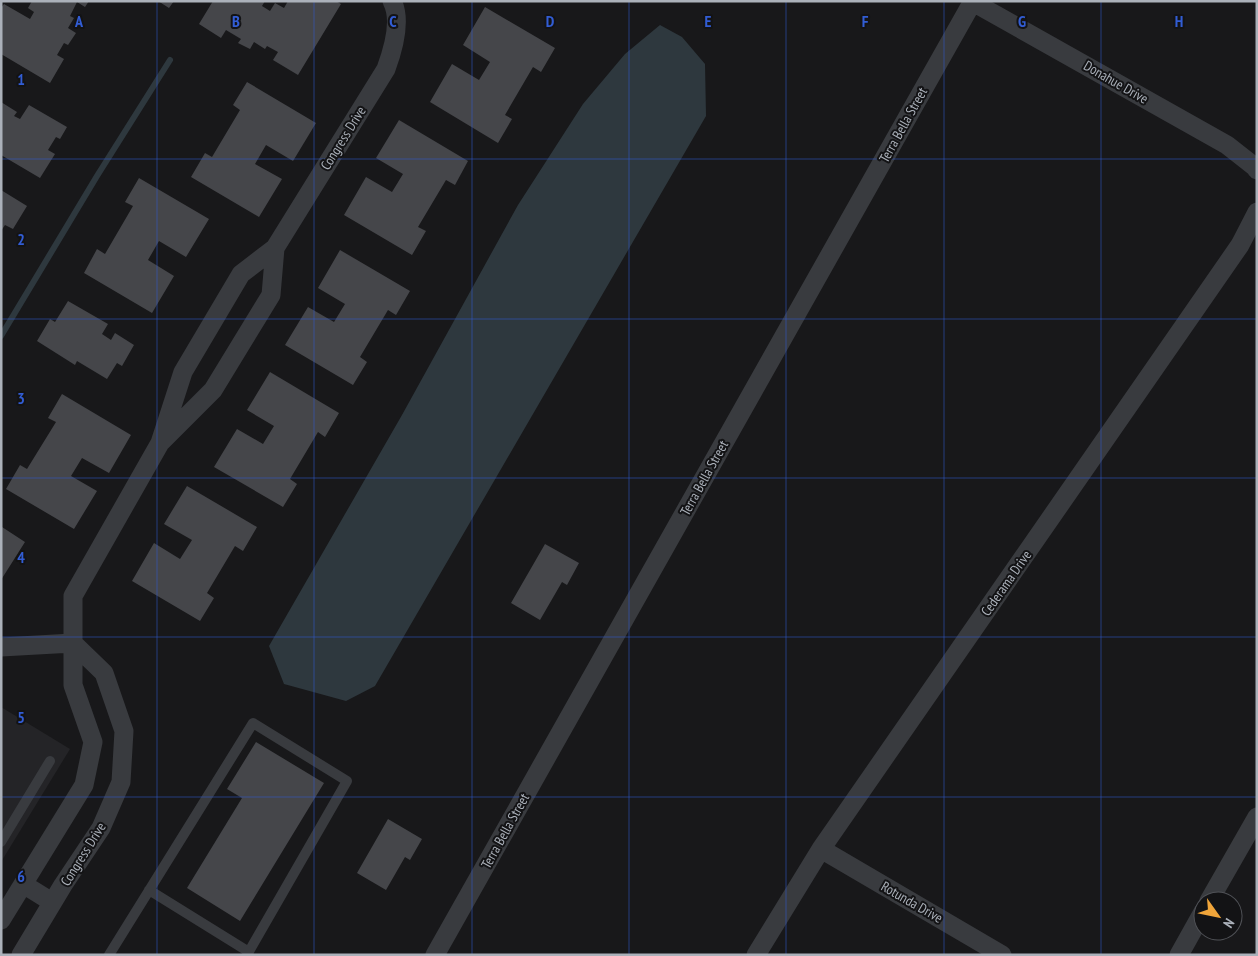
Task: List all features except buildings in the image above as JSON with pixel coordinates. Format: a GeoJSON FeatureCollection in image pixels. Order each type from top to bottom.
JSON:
{"type":"FeatureCollection","features":[{"type":"Feature","properties":{"kind":"street","name":"Congress Drive"},"geometry":{"type":"LineString","coordinates":[[1,920],[84,784],[93,742],[73,685],[73,596],[160,443],[183,372],[241,274],[275,248],[386,69],[394,47],[396,21],[392,1]]}},
{"type":"Feature","properties":{"kind":"street","name":"Donahue Drive"},"geometry":{"type":"LineString","coordinates":[[972,2],[1228,145],[1255,166],[1257,170]]}},
{"type":"Feature","properties":{"kind":"street","name":"Terra Bella Street"},"geometry":{"type":"LineString","coordinates":[[435,955],[972,2]]}},
{"type":"Feature","properties":{"kind":"street","name":"Cederama Drive"},"geometry":{"type":"LineString","coordinates":[[756,955],[821,849],[1240,245],[1257,212]]}},
{"type":"Feature","properties":{"kind":"street","name":"Congress Drive"},"geometry":{"type":"LineString","coordinates":[[160,443],[214,390],[272,295],[275,248]]}},
{"type":"Feature","properties":{"kind":"street","name":"Congress Drive"},"geometry":{"type":"LineString","coordinates":[[21,955],[52,902],[101,828],[121,782],[124,731],[104,674],[73,643]]}},
{"type":"Feature","properties":{"kind":"street"},"geometry":{"type":"LineString","coordinates":[[1,647],[73,643]]}},
{"type":"Feature","properties":{"kind":"street"},"geometry":{"type":"LineString","coordinates":[[1215,891],[1257,817]]}},
{"type":"Feature","properties":{"kind":"street","name":"Rotunda Drive"},"geometry":{"type":"LineString","coordinates":[[821,849],[1002,955]]}},
{"type":"Feature","properties":{"kind":"street"},"geometry":{"type":"LineString","coordinates":[[23,884],[52,902]]}},
{"type":"Feature","properties":{"kind":"street"},"geometry":{"type":"LineString","coordinates":[[1179,955],[1193,930]]}},
{"type":"Feature","properties":{"kind":"lane"},"geometry":{"type":"LineString","coordinates":[[109,955],[149,890],[253,723],[347,781],[248,953],[149,890]]}},
{"type":"Feature","properties":{"kind":"lane"},"geometry":{"type":"LineString","coordinates":[[1,842],[50,761]]}},
{"type":"Feature","properties":{"kind":"shaded area"},"geometry":{"type":"Polygon","coordinates":[[[660,25],[682,37],[705,64],[706,116],[375,686],[346,701],[284,684],[269,646],[402,415],[518,205],[583,104],[625,54],[660,25]]]}},
{"type":"Feature","properties":{"kind":"shaded area"},"geometry":{"type":"Polygon","coordinates":[[[1,707],[70,749],[1,862],[1,707]]]}},
{"type":"Feature","properties":{"kind":"waterway"},"geometry":{"type":"LineString","coordinates":[[1,336],[97,176],[170,60]]}}]}
